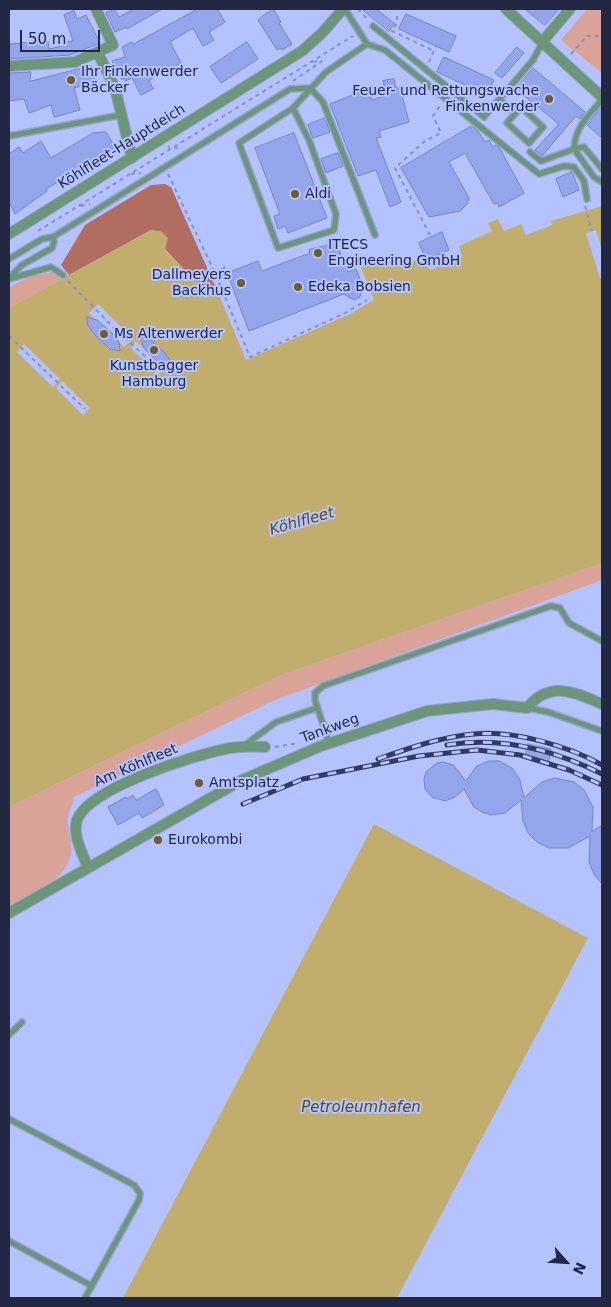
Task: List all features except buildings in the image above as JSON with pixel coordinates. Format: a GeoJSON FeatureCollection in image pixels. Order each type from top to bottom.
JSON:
{"type":"FeatureCollection","features":[{"type":"Feature","properties":{"kind":"street"},"geometry":{"type":"LineString","coordinates":[[9,66],[74,62],[113,45],[96,9]]}},
{"type":"Feature","properties":{"kind":"street","name":"Köhlfleet-Hauptdeich"},"geometry":{"type":"LineString","coordinates":[[9,234],[302,51],[344,9]]}},
{"type":"Feature","properties":{"kind":"street"},"geometry":{"type":"LineString","coordinates":[[506,9],[543,41],[549,50],[602,98]]}},
{"type":"Feature","properties":{"kind":"street"},"geometry":{"type":"LineString","coordinates":[[543,41],[570,9]]}},
{"type":"Feature","properties":{"kind":"street"},"geometry":{"type":"LineString","coordinates":[[98,53],[115,88],[132,158]]}},
{"type":"Feature","properties":{"kind":"street"},"geometry":{"type":"LineString","coordinates":[[527,708],[541,694],[560,690],[602,702]]}},
{"type":"Feature","properties":{"kind":"street","name":"Tankweg"},"geometry":{"type":"LineString","coordinates":[[9,913],[256,772],[329,743],[427,711],[493,704],[527,708]]}},
{"type":"Feature","properties":{"kind":"street","name":"Am Köhlfleet"},"geometry":{"type":"LineString","coordinates":[[88,868],[76,831],[80,813],[90,802],[162,768],[212,752],[243,746],[265,747]]}},
{"type":"Feature","properties":{"kind":"lane"},"geometry":{"type":"LineString","coordinates":[[344,9],[367,44],[385,50],[539,174],[564,166],[574,167],[584,181],[587,199]]}},
{"type":"Feature","properties":{"kind":"lane"},"geometry":{"type":"LineString","coordinates":[[373,26],[484,116],[533,60],[543,41]]}},
{"type":"Feature","properties":{"kind":"lane"},"geometry":{"type":"LineString","coordinates":[[294,108],[310,140],[336,214],[334,230],[278,248],[239,143],[294,108],[326,72],[367,44]]}},
{"type":"Feature","properties":{"kind":"lane"},"geometry":{"type":"LineString","coordinates":[[9,259],[42,239],[53,237],[77,220],[290,89],[310,88],[323,102],[375,235]]}},
{"type":"Feature","properties":{"kind":"lane"},"geometry":{"type":"LineString","coordinates":[[602,98],[575,135],[574,149],[594,177],[602,182]]}},
{"type":"Feature","properties":{"kind":"lane"},"geometry":{"type":"LineString","coordinates":[[499,99],[515,114]]}},
{"type":"Feature","properties":{"kind":"lane"},"geometry":{"type":"LineString","coordinates":[[521,107],[543,127],[529,143],[507,123],[515,114],[521,107]]}},
{"type":"Feature","properties":{"kind":"lane"},"geometry":{"type":"LineString","coordinates":[[9,136],[122,115]]}},
{"type":"Feature","properties":{"kind":"lane"},"geometry":{"type":"LineString","coordinates":[[530,152],[541,161],[574,149],[584,148],[602,170]]}},
{"type":"Feature","properties":{"kind":"lane"},"geometry":{"type":"LineString","coordinates":[[9,278],[22,265],[52,248],[53,237]]}},
{"type":"Feature","properties":{"kind":"lane"},"geometry":{"type":"LineString","coordinates":[[9,278],[51,267],[63,275]]}},
{"type":"Feature","properties":{"kind":"lane"},"geometry":{"type":"LineString","coordinates":[[329,743],[317,708],[315,693],[323,686],[551,606],[560,608],[569,623],[602,641]]}},
{"type":"Feature","properties":{"kind":"lane"},"geometry":{"type":"LineString","coordinates":[[243,746],[276,722],[317,708]]}},
{"type":"Feature","properties":{"kind":"lane","name":"Tankweg"},"geometry":{"type":"LineString","coordinates":[[527,708],[556,714],[602,731]]}},
{"type":"Feature","properties":{"kind":"lane"},"geometry":{"type":"LineString","coordinates":[[9,1035],[22,1022]]}},
{"type":"Feature","properties":{"kind":"lane"},"geometry":{"type":"LineString","coordinates":[[9,1120],[134,1185],[140,1193],[139,1200],[85,1298]]}},
{"type":"Feature","properties":{"kind":"lane"},"geometry":{"type":"LineString","coordinates":[[9,1241],[92,1286]]}},
{"type":"Feature","properties":{"kind":"path"},"geometry":{"type":"LineString","coordinates":[[358,9],[373,26]]}},
{"type":"Feature","properties":{"kind":"path"},"geometry":{"type":"LineString","coordinates":[[397,16],[397,23],[392,31],[434,51]]}},
{"type":"Feature","properties":{"kind":"path"},"geometry":{"type":"LineString","coordinates":[[32,235],[128,173],[218,120],[360,31]]}},
{"type":"Feature","properties":{"kind":"path"},"geometry":{"type":"LineString","coordinates":[[563,63],[587,36],[602,36]]}},
{"type":"Feature","properties":{"kind":"path"},"geometry":{"type":"LineString","coordinates":[[426,69],[436,46]]}},
{"type":"Feature","properties":{"kind":"path"},"geometry":{"type":"LineString","coordinates":[[290,83],[322,61],[310,63]]}},
{"type":"Feature","properties":{"kind":"path"},"geometry":{"type":"LineString","coordinates":[[270,88],[282,85]]}},
{"type":"Feature","properties":{"kind":"path"},"geometry":{"type":"LineString","coordinates":[[430,235],[395,168],[426,141],[441,133],[433,116],[444,98]]}},
{"type":"Feature","properties":{"kind":"path"},"geometry":{"type":"LineString","coordinates":[[216,116],[218,120]]}},
{"type":"Feature","properties":{"kind":"path"},"geometry":{"type":"LineString","coordinates":[[218,120],[230,117]]}},
{"type":"Feature","properties":{"kind":"path"},"geometry":{"type":"LineString","coordinates":[[170,149],[182,147],[173,154]]}},
{"type":"Feature","properties":{"kind":"path"},"geometry":{"type":"LineString","coordinates":[[164,166],[216,273],[250,357],[345,313],[367,300]]}},
{"type":"Feature","properties":{"kind":"path"},"geometry":{"type":"LineString","coordinates":[[128,173],[141,172],[132,179]]}},
{"type":"Feature","properties":{"kind":"path"},"geometry":{"type":"LineString","coordinates":[[78,205],[90,204],[82,211]]}},
{"type":"Feature","properties":{"kind":"path"},"geometry":{"type":"LineString","coordinates":[[585,207],[592,231]]}},
{"type":"Feature","properties":{"kind":"path"},"geometry":{"type":"LineString","coordinates":[[216,273],[228,265]]}},
{"type":"Feature","properties":{"kind":"path"},"geometry":{"type":"LineString","coordinates":[[63,275],[101,315],[128,338],[159,369]]}},
{"type":"Feature","properties":{"kind":"path"},"geometry":{"type":"LineString","coordinates":[[9,336],[85,409]]}},
{"type":"Feature","properties":{"kind":"path"},"geometry":{"type":"LineString","coordinates":[[265,747],[278,748],[304,742]]}},
{"type":"Feature","properties":{"kind":"shaded area"},"geometry":{"type":"Polygon","coordinates":[[[587,9],[602,9],[602,73],[561,40],[587,9]]]}},
{"type":"Feature","properties":{"kind":"shaded area"},"geometry":{"type":"Polygon","coordinates":[[[165,184],[171,187],[217,290],[210,292],[193,279],[165,249],[162,232],[151,230],[69,275],[61,265],[85,225],[151,185],[165,184]]]}},
{"type":"Feature","properties":{"kind":"shaded area"},"geometry":{"type":"Polygon","coordinates":[[[54,272],[62,279],[9,308],[9,288],[32,275],[54,272]]]}},
{"type":"Feature","properties":{"kind":"shaded area"},"geometry":{"type":"Polygon","coordinates":[[[602,563],[602,580],[275,700],[74,797],[68,816],[71,854],[68,864],[55,880],[46,887],[9,908],[9,807],[281,675],[602,563]]]}},
{"type":"Feature","properties":{"kind":"water","name":"Köhlfleet"},"geometry":{"type":"Polygon","coordinates":[[[602,206],[602,563],[281,675],[9,807],[9,308],[151,230],[162,232],[168,238],[165,250],[193,279],[210,292],[217,290],[246,360],[350,314],[374,300],[361,267],[408,256],[410,262],[425,257],[430,270],[462,257],[459,246],[492,231],[488,223],[498,219],[504,231],[521,224],[526,235],[552,225],[551,221],[602,206]]]}},
{"type":"Feature","properties":{"kind":"water","name":"Petroleumhafen"},"geometry":{"type":"Polygon","coordinates":[[[374,824],[588,938],[397,1298],[123,1298],[374,824]]]}},
{"type":"Feature","properties":{"kind":"pier"},"geometry":{"type":"Polygon","coordinates":[[[596,230],[602,250],[602,278],[600,278],[586,233],[596,230]]]}},
{"type":"Feature","properties":{"kind":"pier"},"geometry":{"type":"Polygon","coordinates":[[[98,304],[133,339],[124,347],[89,313],[98,304]]]}},
{"type":"Feature","properties":{"kind":"pier"},"geometry":{"type":"Polygon","coordinates":[[[136,341],[164,369],[158,375],[130,347],[136,341]]]}},
{"type":"Feature","properties":{"kind":"pier"},"geometry":{"type":"Polygon","coordinates":[[[24,344],[60,379],[53,387],[17,352],[24,344]]]}},
{"type":"Feature","properties":{"kind":"pier"},"geometry":{"type":"Polygon","coordinates":[[[62,381],[90,408],[83,415],[56,388],[62,381]]]}},
{"type":"Feature","properties":{"kind":"railway"},"geometry":{"type":"LineString","coordinates":[[378,759],[437,740],[462,735],[489,733],[506,734],[540,741],[574,752],[602,765]]}},
{"type":"Feature","properties":{"kind":"railway"},"geometry":{"type":"LineString","coordinates":[[447,745],[488,742],[527,747],[565,758],[602,774]]}},
{"type":"Feature","properties":{"kind":"railway"},"geometry":{"type":"LineString","coordinates":[[243,804],[303,779],[419,756],[477,750],[520,755],[569,770],[602,785]]}},
{"type":"Feature","properties":{"kind":"place","name":"Ihr Finkenwerder Bäcker"},"geometry":{"type":"Point","coordinates":[71,80]}},
{"type":"Feature","properties":{"kind":"place","name":"Feuer- und Rettungswache Finkenwerder"},"geometry":{"type":"Point","coordinates":[549,99]}},
{"type":"Feature","properties":{"kind":"place","name":"Aldi"},"geometry":{"type":"Point","coordinates":[295,194]}},
{"type":"Feature","properties":{"kind":"place","name":"ITECS Engineering GmbH"},"geometry":{"type":"Point","coordinates":[318,253]}},
{"type":"Feature","properties":{"kind":"place","name":"Dallmeyers Backhus"},"geometry":{"type":"Point","coordinates":[241,283]}},
{"type":"Feature","properties":{"kind":"place","name":"Edeka Bobsien"},"geometry":{"type":"Point","coordinates":[298,287]}},
{"type":"Feature","properties":{"kind":"place","name":"Ms Altenwerder"},"geometry":{"type":"Point","coordinates":[104,334]}},
{"type":"Feature","properties":{"kind":"place","name":"Kunstbagger Hamburg"},"geometry":{"type":"Point","coordinates":[154,350]}},
{"type":"Feature","properties":{"kind":"place","name":"Amtsplatz"},"geometry":{"type":"Point","coordinates":[199,783]}},
{"type":"Feature","properties":{"kind":"place","name":"Eurokombi"},"geometry":{"type":"Point","coordinates":[158,840]}}]}
